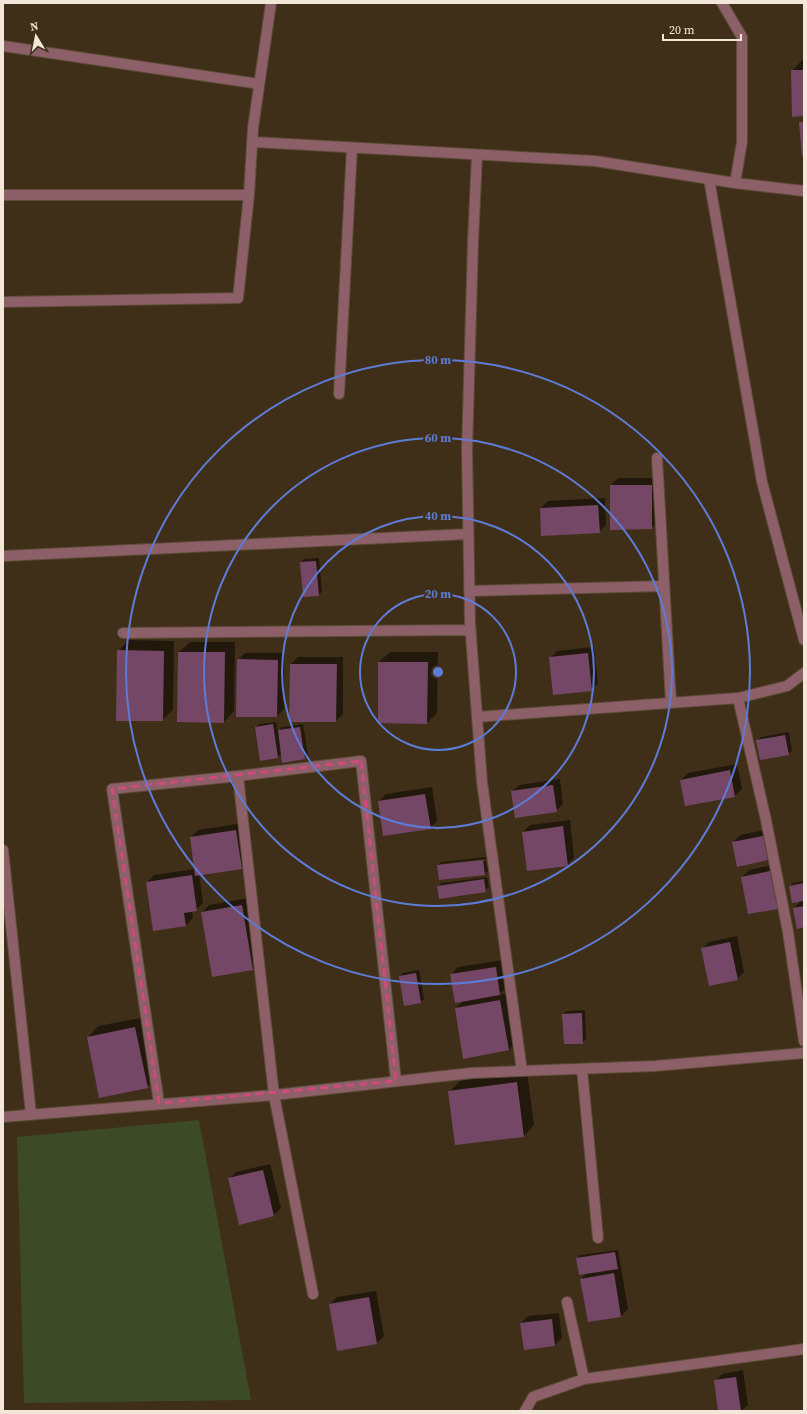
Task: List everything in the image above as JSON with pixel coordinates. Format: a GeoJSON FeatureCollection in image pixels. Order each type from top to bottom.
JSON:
{"type":"FeatureCollection","features":[{"type":"Feature","properties":{"kind":"street"},"geometry":{"type":"LineString","coordinates":[[3,302],[238,298],[249,195],[252,142],[270,3]]}},
{"type":"Feature","properties":{"kind":"street"},"geometry":{"type":"LineString","coordinates":[[722,3],[742,36],[742,142],[735,183]]}},
{"type":"Feature","properties":{"kind":"street"},"geometry":{"type":"LineString","coordinates":[[3,46],[259,84]]}},
{"type":"Feature","properties":{"kind":"street"},"geometry":{"type":"LineString","coordinates":[[252,142],[595,161],[735,183],[804,192]]}},
{"type":"Feature","properties":{"kind":"street"},"geometry":{"type":"LineString","coordinates":[[339,394],[352,148]]}},
{"type":"Feature","properties":{"kind":"street"},"geometry":{"type":"LineString","coordinates":[[477,155],[467,451],[470,630],[482,782],[522,1071]]}},
{"type":"Feature","properties":{"kind":"street"},"geometry":{"type":"LineString","coordinates":[[709,179],[762,482],[804,640]]}},
{"type":"Feature","properties":{"kind":"street"},"geometry":{"type":"LineString","coordinates":[[3,195],[249,195]]}},
{"type":"Feature","properties":{"kind":"street"},"geometry":{"type":"LineString","coordinates":[[657,458],[671,703]]}},
{"type":"Feature","properties":{"kind":"street"},"geometry":{"type":"LineString","coordinates":[[3,556],[468,534]]}},
{"type":"Feature","properties":{"kind":"street"},"geometry":{"type":"LineString","coordinates":[[469,591],[664,586]]}},
{"type":"Feature","properties":{"kind":"street"},"geometry":{"type":"LineString","coordinates":[[123,633],[470,630]]}},
{"type":"Feature","properties":{"kind":"street"},"geometry":{"type":"LineString","coordinates":[[477,717],[738,698],[787,686],[804,673]]}},
{"type":"Feature","properties":{"kind":"street"},"geometry":{"type":"LineString","coordinates":[[738,698],[766,820],[785,917],[804,1041]]}},
{"type":"Feature","properties":{"kind":"street"},"geometry":{"type":"LineString","coordinates":[[159,1104],[112,789],[361,761],[396,1081]]}},
{"type":"Feature","properties":{"kind":"street"},"geometry":{"type":"LineString","coordinates":[[238,776],[274,1095],[314,1294]]}},
{"type":"Feature","properties":{"kind":"street"},"geometry":{"type":"LineString","coordinates":[[3,850],[31,1114]]}},
{"type":"Feature","properties":{"kind":"street"},"geometry":{"type":"LineString","coordinates":[[3,1116],[274,1095],[471,1073],[655,1066],[804,1053]]}},
{"type":"Feature","properties":{"kind":"street"},"geometry":{"type":"LineString","coordinates":[[582,1069],[598,1238]]}},
{"type":"Feature","properties":{"kind":"street"},"geometry":{"type":"LineString","coordinates":[[567,1302],[584,1379]]}},
{"type":"Feature","properties":{"kind":"street"},"geometry":{"type":"LineString","coordinates":[[525,1411],[532,1397],[584,1379],[804,1350]]}},
{"type":"Feature","properties":{"kind":"highlighted area"},"geometry":{"type":"Polygon","coordinates":[[[361,761],[396,1081],[159,1103],[112,789],[361,761]]]}},
{"type":"Feature","properties":{"kind":"green space"},"geometry":{"type":"Polygon","coordinates":[[[199,1120],[251,1400],[24,1403],[17,1137],[199,1120]]]}},
{"type":"Feature","properties":{"kind":"building"},"geometry":{"type":"Polygon","coordinates":[[[791,70],[804,70],[804,116],[792,117],[791,70]]]}},
{"type":"Feature","properties":{"kind":"building"},"geometry":{"type":"Polygon","coordinates":[[[799,122],[804,122],[804,155],[802,156],[799,122]]]}},
{"type":"Feature","properties":{"kind":"building"},"geometry":{"type":"Polygon","coordinates":[[[610,485],[652,485],[652,529],[610,530],[610,485]]]}},
{"type":"Feature","properties":{"kind":"building"},"geometry":{"type":"Polygon","coordinates":[[[598,505],[600,533],[541,536],[540,508],[598,505]]]}},
{"type":"Feature","properties":{"kind":"building"},"geometry":{"type":"Polygon","coordinates":[[[316,561],[319,596],[303,597],[300,562],[316,561]]]}},
{"type":"Feature","properties":{"kind":"building"},"geometry":{"type":"Polygon","coordinates":[[[117,650],[164,651],[163,721],[116,721],[117,650]]]}},
{"type":"Feature","properties":{"kind":"building"},"geometry":{"type":"Polygon","coordinates":[[[178,652],[225,652],[224,723],[177,722],[178,652]]]}},
{"type":"Feature","properties":{"kind":"building"},"geometry":{"type":"Polygon","coordinates":[[[588,653],[592,691],[553,695],[549,657],[588,653]]]}},
{"type":"Feature","properties":{"kind":"building"},"geometry":{"type":"Polygon","coordinates":[[[237,659],[278,660],[277,717],[236,717],[237,659]]]}},
{"type":"Feature","properties":{"kind":"building"},"geometry":{"type":"Polygon","coordinates":[[[378,662],[428,662],[427,724],[378,723],[378,662]]]}},
{"type":"Feature","properties":{"kind":"building"},"geometry":{"type":"Polygon","coordinates":[[[290,664],[337,664],[336,722],[289,722],[290,664]]]}},
{"type":"Feature","properties":{"kind":"building"},"geometry":{"type":"Polygon","coordinates":[[[273,724],[278,758],[260,761],[255,727],[273,724]]]}},
{"type":"Feature","properties":{"kind":"building"},"geometry":{"type":"Polygon","coordinates":[[[300,727],[305,759],[282,763],[278,730],[300,727]]]}},
{"type":"Feature","properties":{"kind":"building"},"geometry":{"type":"Polygon","coordinates":[[[785,735],[789,755],[760,760],[756,740],[785,735]]]}},
{"type":"Feature","properties":{"kind":"building"},"geometry":{"type":"Polygon","coordinates":[[[730,770],[735,797],[685,806],[680,780],[730,770]]]}},
{"type":"Feature","properties":{"kind":"building"},"geometry":{"type":"Polygon","coordinates":[[[553,785],[557,812],[515,818],[511,791],[553,785]]]}},
{"type":"Feature","properties":{"kind":"building"},"geometry":{"type":"Polygon","coordinates":[[[425,794],[431,829],[383,836],[378,801],[425,794]]]}},
{"type":"Feature","properties":{"kind":"building"},"geometry":{"type":"Polygon","coordinates":[[[563,826],[568,866],[527,871],[522,832],[563,826]]]}},
{"type":"Feature","properties":{"kind":"building"},"geometry":{"type":"Polygon","coordinates":[[[236,830],[242,869],[195,876],[190,837],[236,830]]]}},
{"type":"Feature","properties":{"kind":"building"},"geometry":{"type":"Polygon","coordinates":[[[763,836],[768,860],[737,867],[732,842],[763,836]]]}},
{"type":"Feature","properties":{"kind":"building"},"geometry":{"type":"Polygon","coordinates":[[[483,860],[485,875],[439,880],[437,865],[483,860]]]}},
{"type":"Feature","properties":{"kind":"building"},"geometry":{"type":"Polygon","coordinates":[[[770,871],[778,909],[748,914],[741,877],[770,871]]]}},
{"type":"Feature","properties":{"kind":"building"},"geometry":{"type":"Polygon","coordinates":[[[192,875],[197,911],[184,913],[186,926],[153,931],[146,882],[192,875]]]}},
{"type":"Feature","properties":{"kind":"building"},"geometry":{"type":"Polygon","coordinates":[[[484,879],[486,892],[439,899],[437,886],[484,879]]]}},
{"type":"Feature","properties":{"kind":"building"},"geometry":{"type":"Polygon","coordinates":[[[804,883],[804,901],[792,903],[789,886],[804,883]]]}},
{"type":"Feature","properties":{"kind":"building"},"geometry":{"type":"Polygon","coordinates":[[[242,905],[253,970],[212,977],[201,912],[242,905]]]}},
{"type":"Feature","properties":{"kind":"building"},"geometry":{"type":"Polygon","coordinates":[[[804,906],[804,927],[797,929],[793,908],[804,906]]]}},
{"type":"Feature","properties":{"kind":"building"},"geometry":{"type":"Polygon","coordinates":[[[730,942],[738,980],[709,986],[701,948],[730,942]]]}},
{"type":"Feature","properties":{"kind":"building"},"geometry":{"type":"Polygon","coordinates":[[[496,967],[500,995],[455,1003],[450,974],[496,967]]]}},
{"type":"Feature","properties":{"kind":"building"},"geometry":{"type":"Polygon","coordinates":[[[416,973],[421,1003],[404,1006],[399,976],[416,973]]]}},
{"type":"Feature","properties":{"kind":"building"},"geometry":{"type":"Polygon","coordinates":[[[500,1000],[509,1050],[463,1059],[455,1008],[500,1000]]]}},
{"type":"Feature","properties":{"kind":"building"},"geometry":{"type":"Polygon","coordinates":[[[582,1013],[583,1044],[564,1044],[562,1014],[582,1013]]]}},
{"type":"Feature","properties":{"kind":"building"},"geometry":{"type":"Polygon","coordinates":[[[135,1027],[148,1088],[99,1098],[87,1037],[135,1027]]]}},
{"type":"Feature","properties":{"kind":"building"},"geometry":{"type":"Polygon","coordinates":[[[517,1082],[524,1137],[455,1145],[448,1091],[517,1082]]]}},
{"type":"Feature","properties":{"kind":"building"},"geometry":{"type":"Polygon","coordinates":[[[263,1170],[274,1216],[239,1225],[228,1178],[263,1170]]]}},
{"type":"Feature","properties":{"kind":"building"},"geometry":{"type":"Polygon","coordinates":[[[615,1252],[618,1269],[579,1275],[576,1258],[615,1252]]]}},
{"type":"Feature","properties":{"kind":"building"},"geometry":{"type":"Polygon","coordinates":[[[614,1273],[621,1317],[588,1322],[580,1279],[614,1273]]]}},
{"type":"Feature","properties":{"kind":"building"},"geometry":{"type":"Polygon","coordinates":[[[369,1297],[377,1344],[337,1351],[329,1304],[369,1297]]]}},
{"type":"Feature","properties":{"kind":"building"},"geometry":{"type":"Polygon","coordinates":[[[552,1319],[555,1346],[524,1350],[520,1323],[552,1319]]]}},
{"type":"Feature","properties":{"kind":"building"},"geometry":{"type":"Polygon","coordinates":[[[736,1377],[741,1411],[718,1411],[714,1380],[736,1377]]]}}]}
